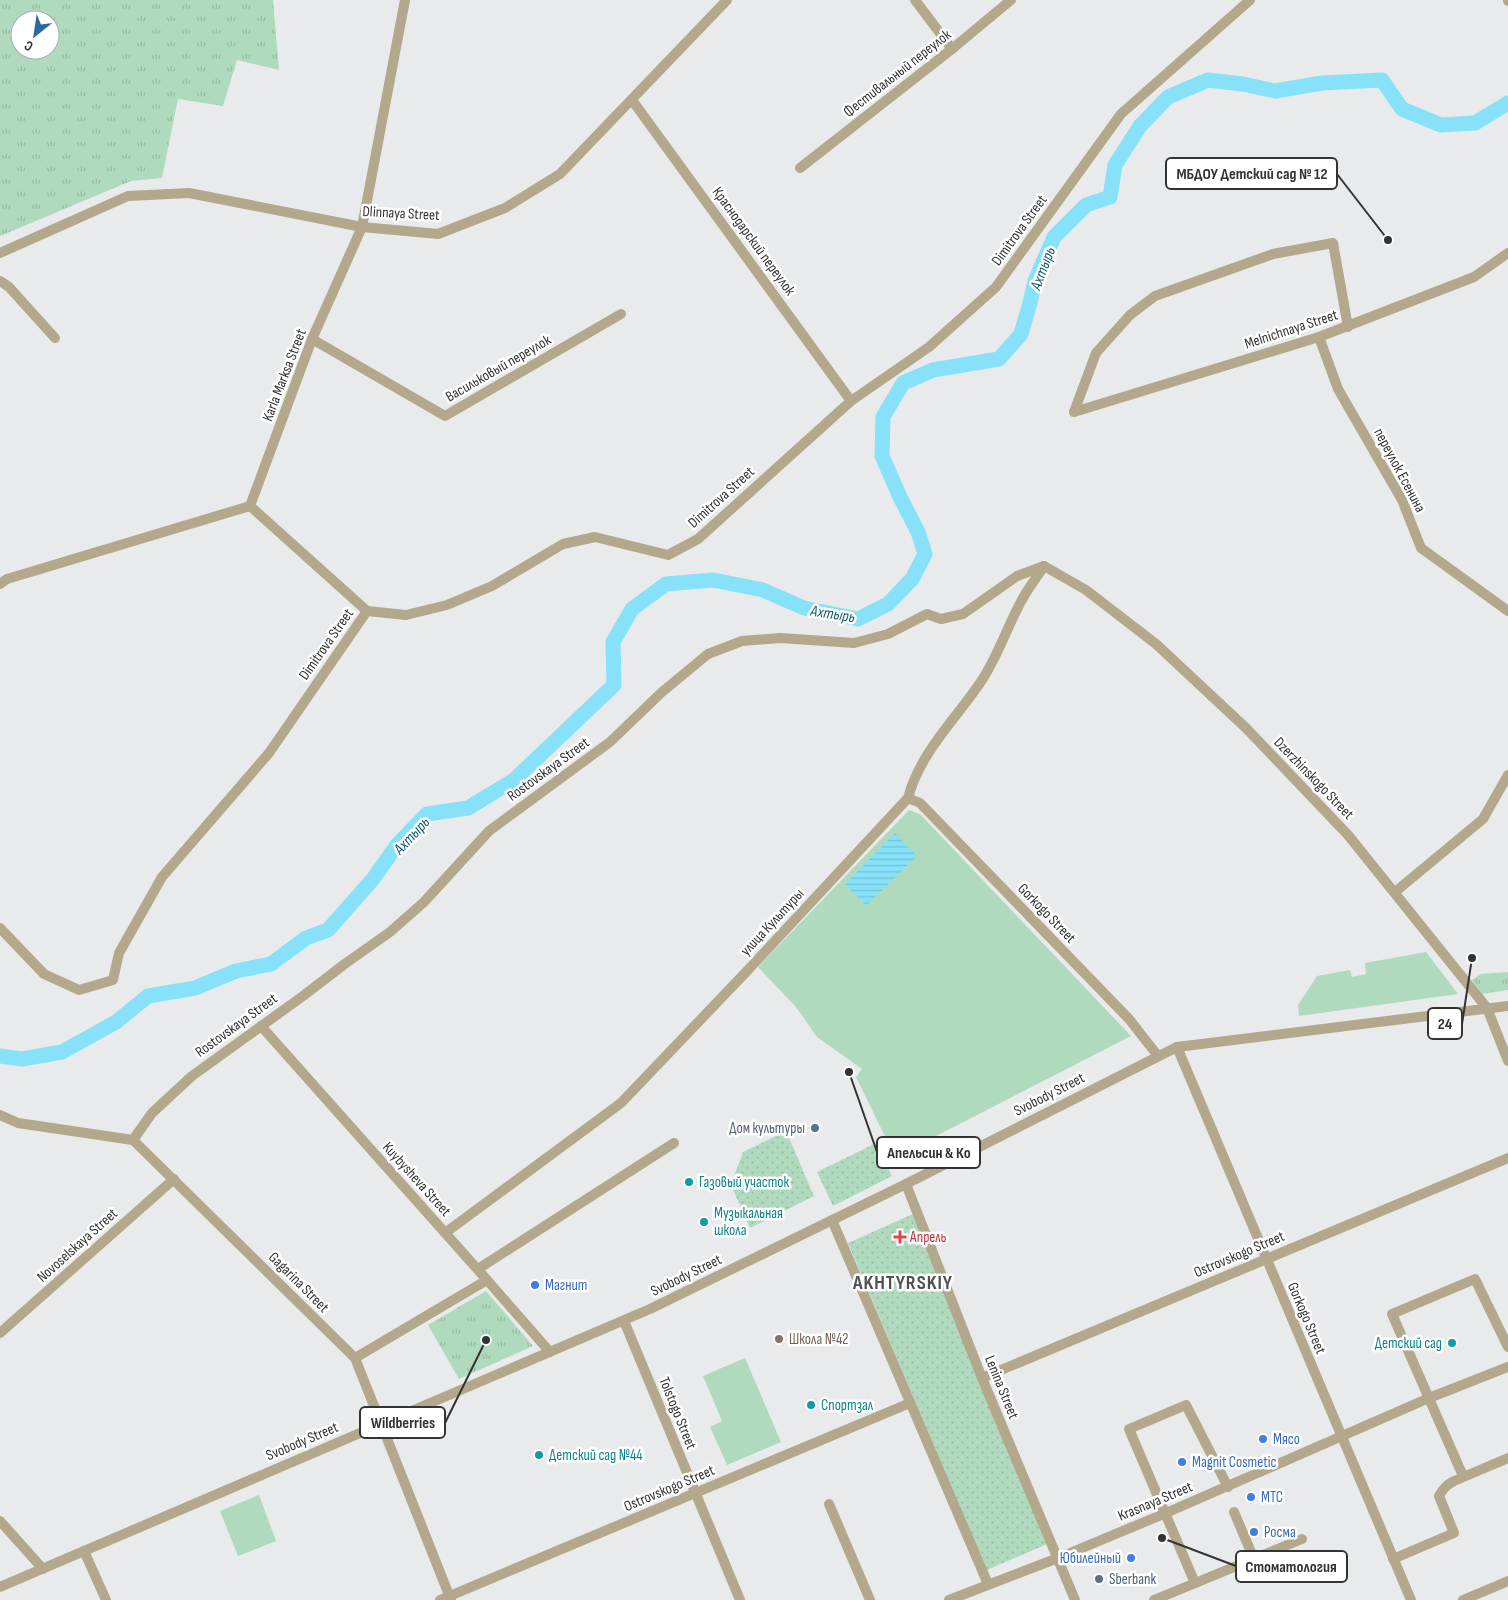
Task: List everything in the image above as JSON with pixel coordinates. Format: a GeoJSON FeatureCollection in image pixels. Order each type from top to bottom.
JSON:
{"type":"FeatureCollection","features":[{"type":"Feature","properties":{"kind":"street","name":"Karla Marksa Street"},"geometry":{"type":"LineString","coordinates":[[250,506],[312,340],[362,227],[405,0]]}},
{"type":"Feature","properties":{"kind":"street","name":"Dlinnaya Street"},"geometry":{"type":"LineString","coordinates":[[0,253],[128,196],[189,192],[362,227],[438,234],[505,208],[560,174],[728,0]]}},
{"type":"Feature","properties":{"kind":"street"},"geometry":{"type":"LineString","coordinates":[[915,0],[952,49]]}},
{"type":"Feature","properties":{"kind":"street","name":"Фестивальный переулок"},"geometry":{"type":"LineString","coordinates":[[800,168],[952,49],[1011,0]]}},
{"type":"Feature","properties":{"kind":"street","name":"Dimitrova Street"},"geometry":{"type":"LineString","coordinates":[[0,928],[44,974],[79,990],[113,980],[119,953],[162,877],[269,752],[367,611],[406,615],[447,605],[492,586],[563,544],[595,537],[668,555],[698,539],[851,401],[929,347],[996,287],[1121,114],[1250,0]]}},
{"type":"Feature","properties":{"kind":"street","name":"Краснодарский переулок"},"geometry":{"type":"LineString","coordinates":[[632,100],[851,401]]}},
{"type":"Feature","properties":{"kind":"street","name":"Melnichnaya Street"},"geometry":{"type":"LineString","coordinates":[[1348,327],[1333,243],[1273,254],[1155,296],[1130,314],[1096,353],[1074,412],[1348,327],[1474,277],[1508,253]]}},
{"type":"Feature","properties":{"kind":"street"},"geometry":{"type":"LineString","coordinates":[[0,281],[8,287],[55,338]]}},
{"type":"Feature","properties":{"kind":"street","name":"Васильковый переулок"},"geometry":{"type":"LineString","coordinates":[[312,340],[445,416],[621,314]]}},
{"type":"Feature","properties":{"kind":"street","name":"переулок Есенина"},"geometry":{"type":"LineString","coordinates":[[1319,337],[1338,389],[1402,500],[1421,548],[1508,611]]}},
{"type":"Feature","properties":{"kind":"street"},"geometry":{"type":"LineString","coordinates":[[0,584],[7,579],[250,506],[367,611]]}},
{"type":"Feature","properties":{"kind":"street","name":"улица Культуры"},"geometry":{"type":"LineString","coordinates":[[445,1233],[622,1103],[747,972],[908,798],[911,787],[926,756],[984,678],[1023,598],[1044,566]]}},
{"type":"Feature","properties":{"kind":"street","name":"Dzerzhinskogo Street"},"geometry":{"type":"LineString","coordinates":[[1044,566],[1086,590],[1156,644],[1246,728],[1348,835],[1487,1008],[1508,1061]]}},
{"type":"Feature","properties":{"kind":"street","name":"Rostovskaya Street"},"geometry":{"type":"LineString","coordinates":[[133,1140],[152,1113],[192,1076],[390,932],[424,902],[489,831],[610,742],[662,692],[708,654],[742,641],[780,638],[854,643],[888,634],[927,614],[941,619],[963,614],[1017,576],[1044,566]]}},
{"type":"Feature","properties":{"kind":"street"},"geometry":{"type":"LineString","coordinates":[[1394,892],[1483,819],[1508,775]]}},
{"type":"Feature","properties":{"kind":"street","name":"Gorkogo Street"},"geometry":{"type":"LineString","coordinates":[[908,798],[920,803],[1129,1019],[1158,1056]]}},
{"type":"Feature","properties":{"kind":"street","name":"Svobody Street"},"geometry":{"type":"LineString","coordinates":[[0,1587],[624,1321],[906,1184],[1177,1047],[1508,1006]]}},
{"type":"Feature","properties":{"kind":"street","name":"Kuybysheva Street"},"geometry":{"type":"LineString","coordinates":[[261,1026],[550,1352]]}},
{"type":"Feature","properties":{"kind":"street","name":"Gorkogo Street"},"geometry":{"type":"LineString","coordinates":[[1177,1047],[1411,1600]]}},
{"type":"Feature","properties":{"kind":"street"},"geometry":{"type":"LineString","coordinates":[[0,1115],[18,1123],[133,1140]]}},
{"type":"Feature","properties":{"kind":"street","name":"Gagarina Street"},"geometry":{"type":"LineString","coordinates":[[133,1140],[174,1178],[355,1358],[447,1599]]}},
{"type":"Feature","properties":{"kind":"street"},"geometry":{"type":"LineString","coordinates":[[478,1269],[674,1143]]}},
{"type":"Feature","properties":{"kind":"street","name":"Ostrovskogo Street"},"geometry":{"type":"LineString","coordinates":[[982,1378],[1508,1158]]}},
{"type":"Feature","properties":{"kind":"street","name":"Novoselskaya Street"},"geometry":{"type":"LineString","coordinates":[[0,1333],[174,1178]]}},
{"type":"Feature","properties":{"kind":"street","name":"Lenina Street"},"geometry":{"type":"LineString","coordinates":[[906,1184],[982,1378],[1075,1600]]}},
{"type":"Feature","properties":{"kind":"street"},"geometry":{"type":"LineString","coordinates":[[832,1220],[988,1584]]}},
{"type":"Feature","properties":{"kind":"street"},"geometry":{"type":"LineString","coordinates":[[355,1358],[487,1280]]}},
{"type":"Feature","properties":{"kind":"street"},"geometry":{"type":"LineString","coordinates":[[1463,1476],[1392,1314],[1475,1280],[1508,1347]]}},
{"type":"Feature","properties":{"kind":"street","name":"Tolstogo Street"},"geometry":{"type":"LineString","coordinates":[[624,1321],[740,1600]]}},
{"type":"Feature","properties":{"kind":"street","name":"Krasnaya Street"},"geometry":{"type":"LineString","coordinates":[[949,1600],[1058,1558],[1166,1513],[1429,1398],[1508,1367]]}},
{"type":"Feature","properties":{"kind":"street","name":"Ostrovskogo Street"},"geometry":{"type":"LineString","coordinates":[[447,1599],[910,1403]]}},
{"type":"Feature","properties":{"kind":"street"},"geometry":{"type":"LineString","coordinates":[[1195,1583],[1129,1429],[1186,1405],[1228,1486]]}},
{"type":"Feature","properties":{"kind":"street"},"geometry":{"type":"LineString","coordinates":[[1393,1559],[1454,1533],[1439,1496],[1446,1485],[1508,1458]]}},
{"type":"Feature","properties":{"kind":"street"},"geometry":{"type":"LineString","coordinates":[[828,1504],[870,1600]]}},
{"type":"Feature","properties":{"kind":"street"},"geometry":{"type":"LineString","coordinates":[[1234,1512],[1254,1559]]}},
{"type":"Feature","properties":{"kind":"street"},"geometry":{"type":"LineString","coordinates":[[0,1521],[43,1569]]}},
{"type":"Feature","properties":{"kind":"street"},"geometry":{"type":"LineString","coordinates":[[1154,1600],[1302,1539]]}},
{"type":"Feature","properties":{"kind":"street"},"geometry":{"type":"LineString","coordinates":[[84,1551],[106,1600]]}},
{"type":"Feature","properties":{"kind":"street"},"geometry":{"type":"LineString","coordinates":[[1463,1600],[1508,1582]]}},
{"type":"Feature","properties":{"kind":"green space"},"geometry":{"type":"Polygon","coordinates":[[[0,0],[273,0],[279,70],[237,60],[223,106],[178,99],[162,178],[131,181],[0,236],[0,0]]]}},
{"type":"Feature","properties":{"kind":"green space"},"geometry":{"type":"Polygon","coordinates":[[[909,810],[920,814],[1131,1036],[895,1157],[856,1077],[862,1069],[817,1037],[796,1007],[758,967],[909,810]]]}},
{"type":"Feature","properties":{"kind":"green space"},"geometry":{"type":"Polygon","coordinates":[[[1426,952],[1458,994],[1299,1016],[1298,1005],[1317,976],[1350,970],[1352,977],[1366,974],[1365,963],[1426,952]]]}},
{"type":"Feature","properties":{"kind":"green space"},"geometry":{"type":"Polygon","coordinates":[[[1508,972],[1508,990],[1482,994],[1472,980],[1481,974],[1508,972]]]}},
{"type":"Feature","properties":{"kind":"green space"},"geometry":{"type":"Polygon","coordinates":[[[786,1131],[814,1196],[750,1228],[731,1185],[743,1152],[786,1131]]]}},
{"type":"Feature","properties":{"kind":"green space"},"geometry":{"type":"Polygon","coordinates":[[[876,1143],[892,1176],[833,1206],[817,1172],[876,1143]]]}},
{"type":"Feature","properties":{"kind":"green space"},"geometry":{"type":"Polygon","coordinates":[[[913,1214],[1047,1544],[987,1570],[848,1243],[913,1214]]]}},
{"type":"Feature","properties":{"kind":"green space"},"geometry":{"type":"Polygon","coordinates":[[[486,1291],[533,1346],[459,1379],[428,1325],[486,1291]]]}},
{"type":"Feature","properties":{"kind":"green space"},"geometry":{"type":"Polygon","coordinates":[[[745,1358],[781,1442],[727,1465],[710,1427],[722,1421],[703,1376],[745,1358]]]}},
{"type":"Feature","properties":{"kind":"green space"},"geometry":{"type":"Polygon","coordinates":[[[259,1495],[276,1541],[238,1556],[220,1511],[259,1495]]]}},
{"type":"Feature","properties":{"kind":"water"},"geometry":{"type":"Polygon","coordinates":[[[895,833],[917,856],[866,906],[845,884],[895,833]]]}},
{"type":"Feature","properties":{"kind":"waterway","name":"Ахтырь"},"geometry":{"type":"LineString","coordinates":[[0,1056],[22,1059],[62,1052],[116,1022],[148,996],[195,988],[236,971],[271,964],[306,938],[328,930],[373,879],[397,845],[427,814],[468,808],[514,780],[614,685],[613,642],[632,609],[666,584],[713,580],[763,590],[804,608],[858,619],[888,604],[912,579],[925,554],[918,532],[882,456],[883,417],[903,383],[933,370],[999,359],[1021,334],[1035,281],[1054,237],[1086,205],[1110,197],[1115,165],[1140,126],[1168,97],[1208,80],[1243,84],[1275,91],[1322,83],[1382,80],[1402,109],[1441,125],[1475,123],[1508,103]]}},
{"type":"Feature","properties":{"kind":"place","name":"МБДОУ Детский сад № 12"},"geometry":{"type":"Point","coordinates":[1388,240]}},
{"type":"Feature","properties":{"kind":"place","name":"24"},"geometry":{"type":"Point","coordinates":[1472,958]}},
{"type":"Feature","properties":{"kind":"place","name":"Апельсин & Ко"},"geometry":{"type":"Point","coordinates":[849,1072]}},
{"type":"Feature","properties":{"kind":"place","name":"Дом культуры"},"geometry":{"type":"Point","coordinates":[815,1128]}},
{"type":"Feature","properties":{"kind":"place","name":"Газовый участок"},"geometry":{"type":"Point","coordinates":[689,1182]}},
{"type":"Feature","properties":{"kind":"place","name":"Музыкальная школа"},"geometry":{"type":"Point","coordinates":[704,1222]}},
{"type":"Feature","properties":{"kind":"place","name":"Апрель"},"geometry":{"type":"Point","coordinates":[900,1237]}},
{"type":"Feature","properties":{"kind":"place","name":"Магнит"},"geometry":{"type":"Point","coordinates":[535,1285]}},
{"type":"Feature","properties":{"kind":"place","name":"Школа №42"},"geometry":{"type":"Point","coordinates":[779,1339]}},
{"type":"Feature","properties":{"kind":"place","name":"Wildberries"},"geometry":{"type":"Point","coordinates":[486,1340]}},
{"type":"Feature","properties":{"kind":"place","name":"Детский сад"},"geometry":{"type":"Point","coordinates":[1452,1343]}},
{"type":"Feature","properties":{"kind":"place","name":"Спортзал"},"geometry":{"type":"Point","coordinates":[811,1405]}},
{"type":"Feature","properties":{"kind":"place","name":"Мясо"},"geometry":{"type":"Point","coordinates":[1263,1439]}},
{"type":"Feature","properties":{"kind":"place","name":"Детский сад №44"},"geometry":{"type":"Point","coordinates":[539,1455]}},
{"type":"Feature","properties":{"kind":"place","name":"Magnit Cosmetic"},"geometry":{"type":"Point","coordinates":[1182,1462]}},
{"type":"Feature","properties":{"kind":"place","name":"МТС"},"geometry":{"type":"Point","coordinates":[1251,1497]}},
{"type":"Feature","properties":{"kind":"place","name":"Росма"},"geometry":{"type":"Point","coordinates":[1254,1532]}},
{"type":"Feature","properties":{"kind":"place","name":"Стоматология"},"geometry":{"type":"Point","coordinates":[1162,1538]}},
{"type":"Feature","properties":{"kind":"place","name":"Юбилейный"},"geometry":{"type":"Point","coordinates":[1131,1558]}},
{"type":"Feature","properties":{"kind":"place","name":"Sberbank"},"geometry":{"type":"Point","coordinates":[1099,1579]}},
{"type":"Feature","properties":{"kind":"district","name":"AKHTYRSKIY"},"geometry":{"type":"Point","coordinates":[903,1282]}}]}
